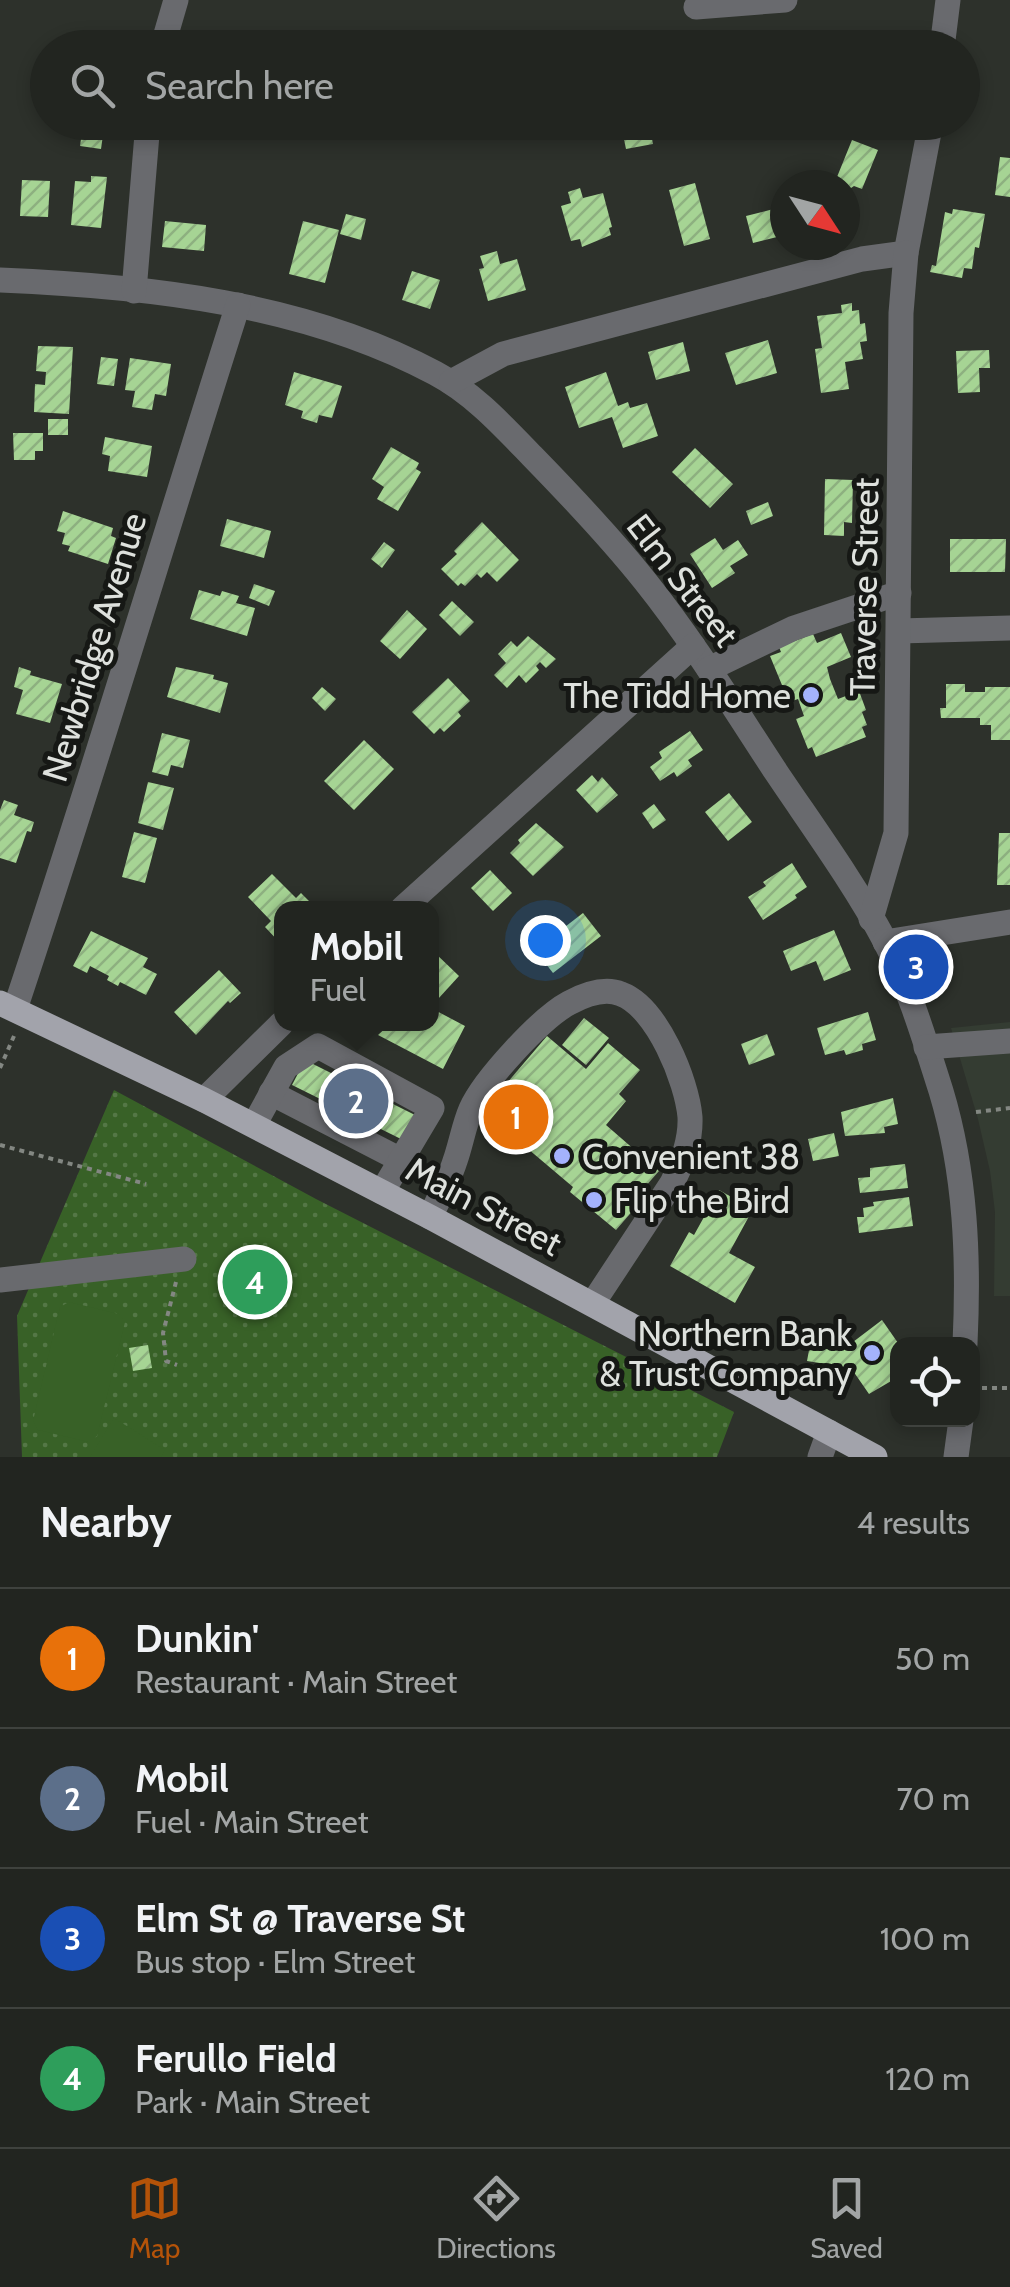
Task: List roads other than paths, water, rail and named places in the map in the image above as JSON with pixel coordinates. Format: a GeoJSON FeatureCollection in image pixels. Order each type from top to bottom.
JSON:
{"type":"FeatureCollection","features":[{"type":"Feature","properties":{"kind":"main road","name":"Main Street"},"geometry":{"type":"LineString","coordinates":[[13,1009],[204,1100],[382,1192],[876,1457]]}},
{"type":"Feature","properties":{"kind":"street"},"geometry":{"type":"LineString","coordinates":[[167,30],[176,0]]}},
{"type":"Feature","properties":{"kind":"street"},"geometry":{"type":"LineString","coordinates":[[696,8],[785,0]]}},
{"type":"Feature","properties":{"kind":"street"},"geometry":{"type":"LineString","coordinates":[[944,30],[948,0]]}},
{"type":"Feature","properties":{"kind":"street"},"geometry":{"type":"LineString","coordinates":[[134,291],[147,140]]}},
{"type":"Feature","properties":{"kind":"street","name":"Traverse Street"},"geometry":{"type":"LineString","coordinates":[[870,918],[896,833],[902,313],[906,253],[928,140]]}},
{"type":"Feature","properties":{"kind":"street"},"geometry":{"type":"LineString","coordinates":[[451,382],[503,354],[862,258],[906,253]]}},
{"type":"Feature","properties":{"kind":"street","name":"Elm Street"},"geometry":{"type":"LineString","coordinates":[[0,280],[134,291],[238,305],[360,342],[417,364],[451,382],[501,424],[586,512],[646,582],[693,646],[885,942],[926,1048],[955,1149],[965,1215],[965,1337]]}},
{"type":"Feature","properties":{"kind":"street","name":"Newbridge Avenue"},"geometry":{"type":"LineString","coordinates":[[13,1009],[90,782],[144,596],[238,305]]}},
{"type":"Feature","properties":{"kind":"street"},"geometry":{"type":"LineString","coordinates":[[709,670],[794,628],[899,593]]}},
{"type":"Feature","properties":{"kind":"street"},"geometry":{"type":"LineString","coordinates":[[899,631],[1010,628]]}},
{"type":"Feature","properties":{"kind":"street"},"geometry":{"type":"LineString","coordinates":[[410,901],[693,646]]}},
{"type":"Feature","properties":{"kind":"street"},"geometry":{"type":"LineString","coordinates":[[885,942],[1010,922]]}},
{"type":"Feature","properties":{"kind":"street"},"geometry":{"type":"LineString","coordinates":[[430,1217],[454,1166],[474,1105],[521,1044],[570,1002],[603,991],[622,994],[646,1014],[676,1064],[688,1102],[689,1135],[672,1182],[593,1303]]}},
{"type":"Feature","properties":{"kind":"street"},"geometry":{"type":"LineString","coordinates":[[204,1100],[274,1031]]}},
{"type":"Feature","properties":{"kind":"street"},"geometry":{"type":"LineString","coordinates":[[926,1048],[1010,1042]]}},
{"type":"Feature","properties":{"kind":"street"},"geometry":{"type":"LineString","coordinates":[[254,1126],[286,1067],[318,1046],[432,1108],[382,1192]]}},
{"type":"Feature","properties":{"kind":"street"},"geometry":{"type":"LineString","coordinates":[[272,1093],[401,1160]]}},
{"type":"Feature","properties":{"kind":"street"},"geometry":{"type":"LineString","coordinates":[[0,1280],[184,1259]]}},
{"type":"Feature","properties":{"kind":"street"},"geometry":{"type":"LineString","coordinates":[[956,1457],[960,1427]]}},
{"type":"Feature","properties":{"kind":"street"},"geometry":{"type":"LineString","coordinates":[[820,1457],[829,1432]]}},
{"type":"Feature","properties":{"kind":"place","name":"The Tidd Home"},"geometry":{"type":"Point","coordinates":[811,695]}},
{"type":"Feature","properties":{"kind":"place","name":"Elm St @ Traverse St"},"geometry":{"type":"Point","coordinates":[916,967]}},
{"type":"Feature","properties":{"kind":"place","name":"Mobil"},"geometry":{"type":"Point","coordinates":[356,1101]}},
{"type":"Feature","properties":{"kind":"place","name":"Dunkin'"},"geometry":{"type":"Point","coordinates":[516,1117]}},
{"type":"Feature","properties":{"kind":"place","name":"Convenient 38"},"geometry":{"type":"Point","coordinates":[562,1156]}},
{"type":"Feature","properties":{"kind":"place","name":"Flip the Bird"},"geometry":{"type":"Point","coordinates":[594,1200]}},
{"type":"Feature","properties":{"kind":"place","name":"Ferullo Field"},"geometry":{"type":"Point","coordinates":[255,1282]}},
{"type":"Feature","properties":{"kind":"place","name":"Northern Bank & Trust Company"},"geometry":{"type":"Point","coordinates":[872,1353]}}]}
